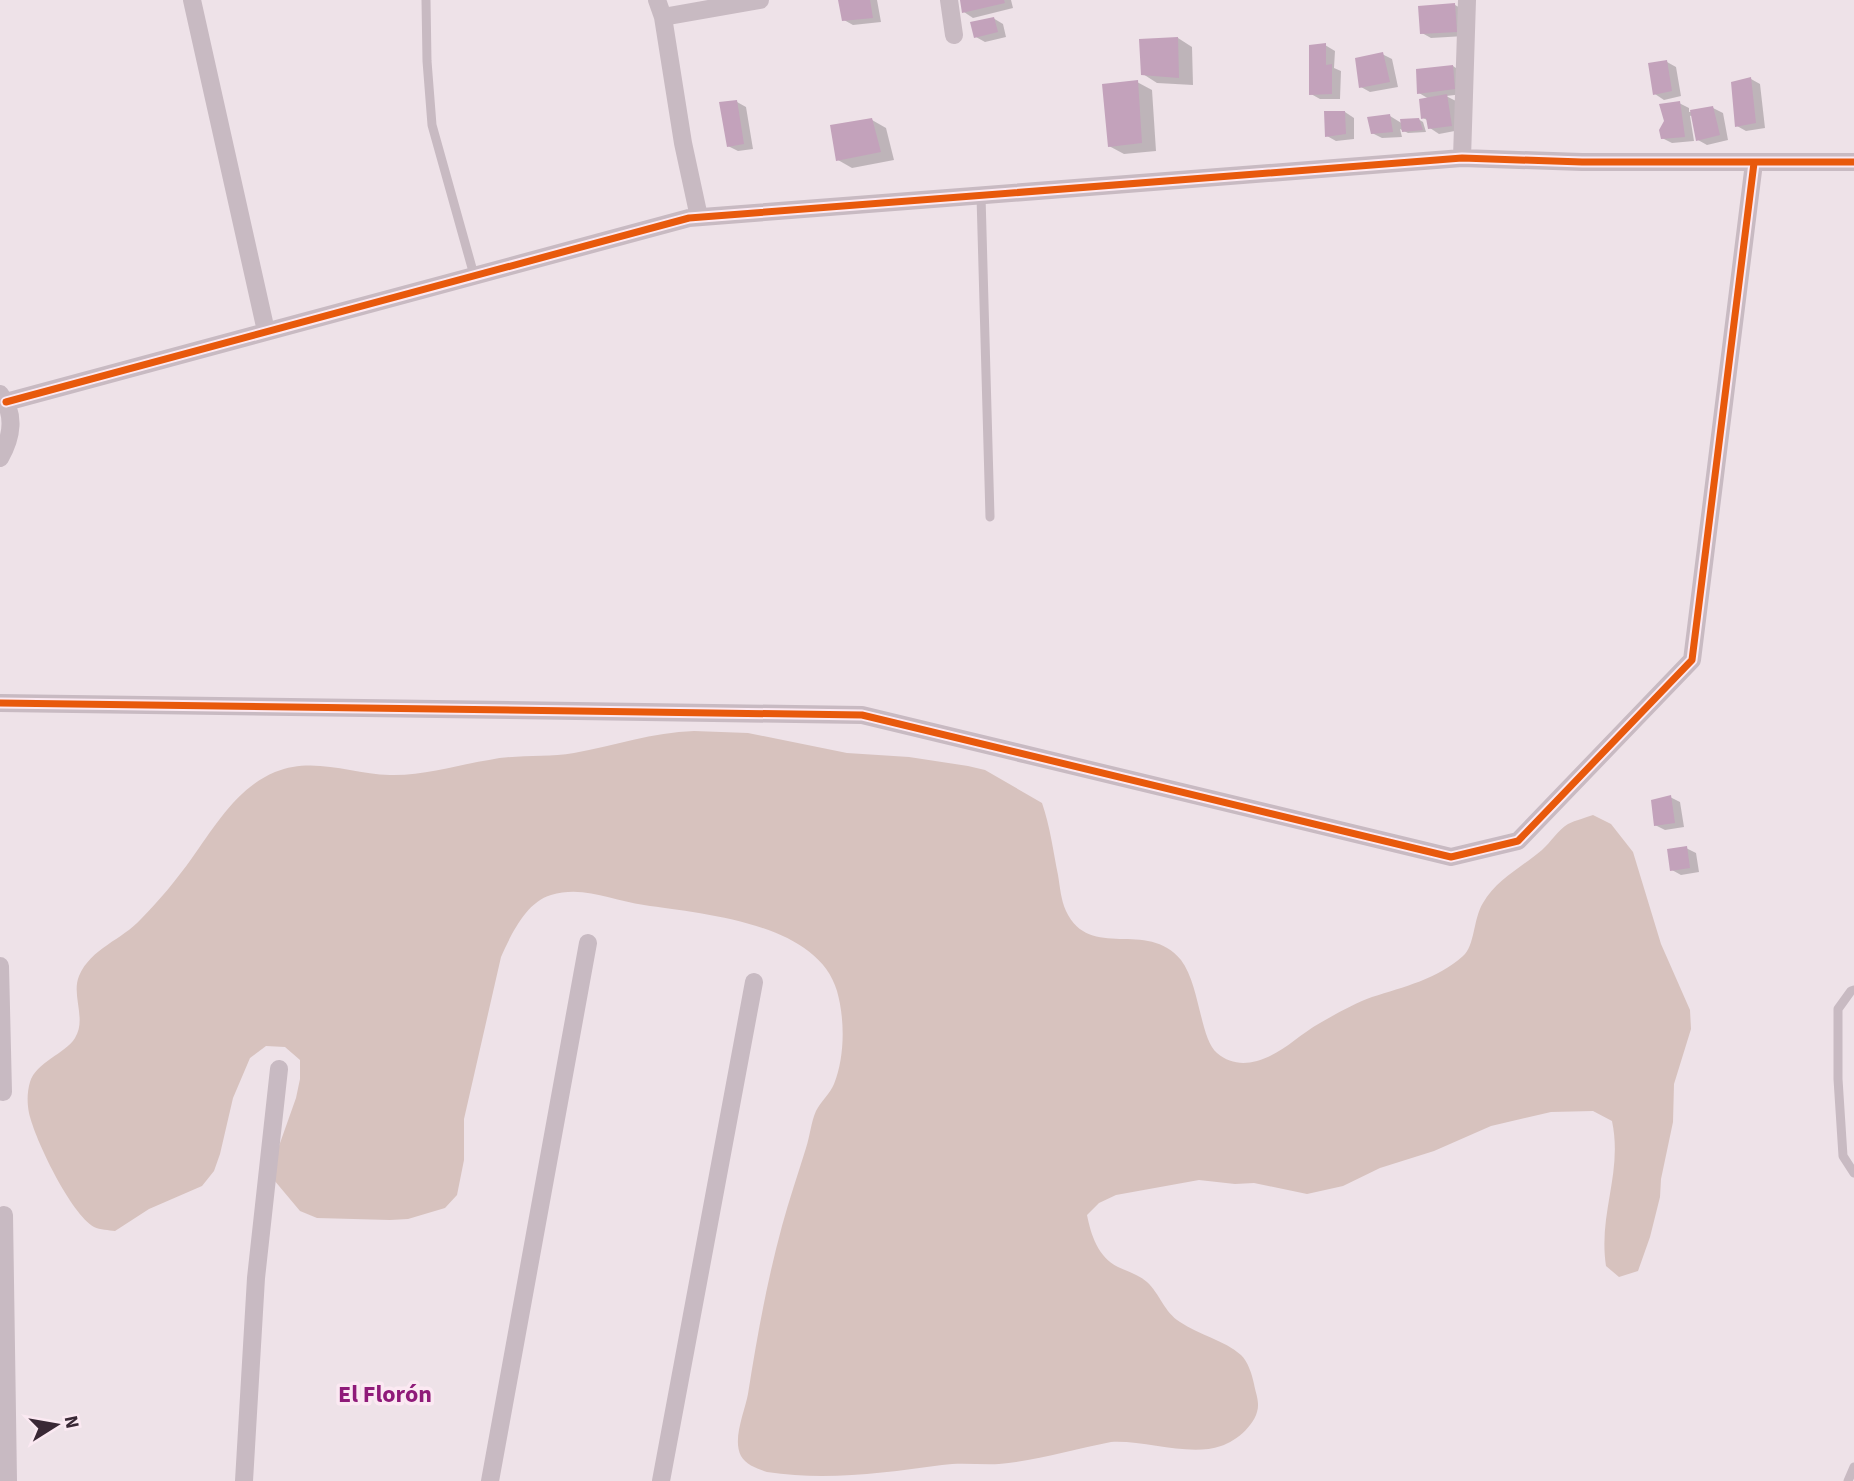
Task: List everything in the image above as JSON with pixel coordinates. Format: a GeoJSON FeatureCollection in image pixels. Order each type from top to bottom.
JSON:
{"type":"FeatureCollection","features":[{"type":"Feature","properties":{"kind":"street"},"geometry":{"type":"LineString","coordinates":[[192,0],[266,331]]}},
{"type":"Feature","properties":{"kind":"street"},"geometry":{"type":"LineString","coordinates":[[699,217],[682,143],[660,9],[760,0]]}},
{"type":"Feature","properties":{"kind":"street"},"geometry":{"type":"LineString","coordinates":[[949,0],[954,35]]}},
{"type":"Feature","properties":{"kind":"street"},"geometry":{"type":"LineString","coordinates":[[1462,158],[1467,0]]}},
{"type":"Feature","properties":{"kind":"street"},"geometry":{"type":"LineString","coordinates":[[0,458],[12,427],[3,398],[699,217],[1462,158],[1583,162],[1854,162]]}},
{"type":"Feature","properties":{"kind":"street"},"geometry":{"type":"LineString","coordinates":[[0,703],[862,715],[1451,857],[1518,841],[1692,660],[1754,163]]}},
{"type":"Feature","properties":{"kind":"street"},"geometry":{"type":"LineString","coordinates":[[490,1481],[589,943]]}},
{"type":"Feature","properties":{"kind":"street"},"geometry":{"type":"LineString","coordinates":[[0,966],[3,1092]]}},
{"type":"Feature","properties":{"kind":"street"},"geometry":{"type":"LineString","coordinates":[[661,1481],[754,982]]}},
{"type":"Feature","properties":{"kind":"street"},"geometry":{"type":"LineString","coordinates":[[244,1481],[256,1278],[279,1069]]}},
{"type":"Feature","properties":{"kind":"street"},"geometry":{"type":"LineString","coordinates":[[4,1214],[8,1481]]}},
{"type":"Feature","properties":{"kind":"lane"},"geometry":{"type":"LineString","coordinates":[[426,0],[432,125],[474,275]]}},
{"type":"Feature","properties":{"kind":"lane"},"geometry":{"type":"LineString","coordinates":[[981,196],[990,517]]}},
{"type":"Feature","properties":{"kind":"lane"},"geometry":{"type":"LineString","coordinates":[[1854,990],[1838,1009],[1838,1079],[1843,1156],[1854,1173]]}},
{"type":"Feature","properties":{"kind":"lane"},"geometry":{"type":"LineString","coordinates":[[1848,1481],[1854,1467]]}},
{"type":"Feature","properties":{"kind":"shaded area"},"geometry":{"type":"Polygon","coordinates":[[[694,731],[748,733],[847,753],[909,757],[968,766],[985,770],[1042,803],[1063,902],[1076,926],[1089,934],[1104,938],[1136,939],[1167,948],[1181,960],[1187,971],[1211,1046],[1222,1056],[1241,1063],[1266,1058],[1352,1005],[1420,981],[1453,964],[1467,952],[1480,909],[1488,895],[1502,881],[1542,850],[1568,824],[1593,815],[1611,824],[1633,852],[1661,944],[1690,1010],[1691,1029],[1674,1084],[1673,1122],[1660,1197],[1638,1271],[1619,1277],[1606,1266],[1605,1228],[1615,1140],[1612,1121],[1593,1111],[1551,1112],[1491,1126],[1434,1151],[1380,1168],[1343,1186],[1307,1194],[1254,1183],[1199,1180],[1116,1195],[1099,1203],[1087,1215],[1100,1251],[1111,1263],[1147,1282],[1166,1308],[1187,1327],[1227,1345],[1243,1358],[1252,1376],[1258,1404],[1251,1424],[1240,1435],[1221,1446],[1209,1449],[1111,1442],[1041,1458],[999,1464],[949,1464],[833,1476],[789,1475],[764,1471],[743,1459],[738,1433],[782,1226],[814,1115],[832,1088],[838,1073],[842,1026],[837,991],[825,968],[807,950],[782,936],[725,918],[575,892],[551,895],[534,905],[520,920],[501,957],[464,1119],[464,1160],[457,1195],[445,1208],[408,1219],[390,1220],[317,1218],[300,1211],[274,1180],[274,1160],[296,1098],[300,1060],[285,1047],[266,1046],[250,1058],[233,1098],[214,1171],[202,1186],[149,1209],[115,1231],[94,1227],[75,1208],[46,1158],[33,1125],[28,1101],[30,1082],[38,1069],[75,1038],[80,1023],[77,983],[84,966],[154,905],[218,821],[249,788],[261,779],[290,767],[318,766],[375,774],[415,774],[500,758],[574,753],[649,737],[694,731]]]}},
{"type":"Feature","properties":{"kind":"building"},"geometry":{"type":"Polygon","coordinates":[[[838,0],[870,0],[873,18],[842,21],[838,0]]]}},
{"type":"Feature","properties":{"kind":"building"},"geometry":{"type":"Polygon","coordinates":[[[960,0],[1004,0],[1005,3],[962,13],[960,0]]]}},
{"type":"Feature","properties":{"kind":"building"},"geometry":{"type":"Polygon","coordinates":[[[1455,3],[1457,32],[1420,34],[1418,6],[1455,3]]]}},
{"type":"Feature","properties":{"kind":"building"},"geometry":{"type":"Polygon","coordinates":[[[994,17],[998,32],[974,38],[970,22],[994,17]]]}},
{"type":"Feature","properties":{"kind":"building"},"geometry":{"type":"Polygon","coordinates":[[[1178,37],[1179,78],[1141,75],[1139,39],[1178,37]]]}},
{"type":"Feature","properties":{"kind":"building"},"geometry":{"type":"Polygon","coordinates":[[[1326,43],[1326,65],[1332,64],[1332,94],[1309,95],[1309,45],[1326,43]]]}},
{"type":"Feature","properties":{"kind":"building"},"geometry":{"type":"Polygon","coordinates":[[[1383,52],[1390,82],[1359,88],[1355,58],[1383,52]]]}},
{"type":"Feature","properties":{"kind":"building"},"geometry":{"type":"Polygon","coordinates":[[[1667,60],[1672,91],[1653,95],[1648,63],[1667,60]]]}},
{"type":"Feature","properties":{"kind":"building"},"geometry":{"type":"Polygon","coordinates":[[[1453,65],[1455,89],[1417,94],[1416,69],[1453,65]]]}},
{"type":"Feature","properties":{"kind":"building"},"geometry":{"type":"Polygon","coordinates":[[[1751,77],[1756,123],[1735,127],[1731,82],[1751,77]]]}},
{"type":"Feature","properties":{"kind":"building"},"geometry":{"type":"Polygon","coordinates":[[[1138,80],[1142,143],[1108,147],[1102,84],[1138,80]]]}},
{"type":"Feature","properties":{"kind":"building"},"geometry":{"type":"Polygon","coordinates":[[[1447,94],[1452,126],[1428,129],[1426,118],[1421,119],[1419,99],[1447,94]]]}},
{"type":"Feature","properties":{"kind":"building"},"geometry":{"type":"Polygon","coordinates":[[[737,100],[744,144],[727,147],[719,102],[737,100]]]}},
{"type":"Feature","properties":{"kind":"building"},"geometry":{"type":"Polygon","coordinates":[[[1680,101],[1685,137],[1661,139],[1659,130],[1664,121],[1659,104],[1680,101]]]}},
{"type":"Feature","properties":{"kind":"building"},"geometry":{"type":"Polygon","coordinates":[[[1713,106],[1720,135],[1696,141],[1690,110],[1713,106]]]}},
{"type":"Feature","properties":{"kind":"building"},"geometry":{"type":"Polygon","coordinates":[[[1324,111],[1345,111],[1346,134],[1325,137],[1324,111]]]}},
{"type":"Feature","properties":{"kind":"building"},"geometry":{"type":"Polygon","coordinates":[[[1390,114],[1393,132],[1371,134],[1367,117],[1390,114]]]}},
{"type":"Feature","properties":{"kind":"building"},"geometry":{"type":"Polygon","coordinates":[[[872,118],[881,152],[836,161],[830,125],[872,118]]]}},
{"type":"Feature","properties":{"kind":"building"},"geometry":{"type":"Polygon","coordinates":[[[1419,118],[1423,130],[1402,132],[1400,119],[1419,118]]]}},
{"type":"Feature","properties":{"kind":"building"},"geometry":{"type":"Polygon","coordinates":[[[1671,795],[1675,823],[1654,826],[1651,800],[1671,795]]]}},
{"type":"Feature","properties":{"kind":"building"},"geometry":{"type":"Polygon","coordinates":[[[1687,846],[1690,868],[1670,871],[1667,849],[1687,846]]]}},
{"type":"Feature","properties":{"kind":"cycle path"},"geometry":{"type":"LineString","coordinates":[[6,402],[689,218],[1462,158],[1582,162],[1854,162]]}},
{"type":"Feature","properties":{"kind":"cycle path"},"geometry":{"type":"LineString","coordinates":[[0,703],[862,715],[1451,857],[1518,841],[1692,660],[1754,163]]}},
{"type":"Feature","properties":{"kind":"district","name":"El Florón"},"geometry":{"type":"Point","coordinates":[385,1394]}}]}
